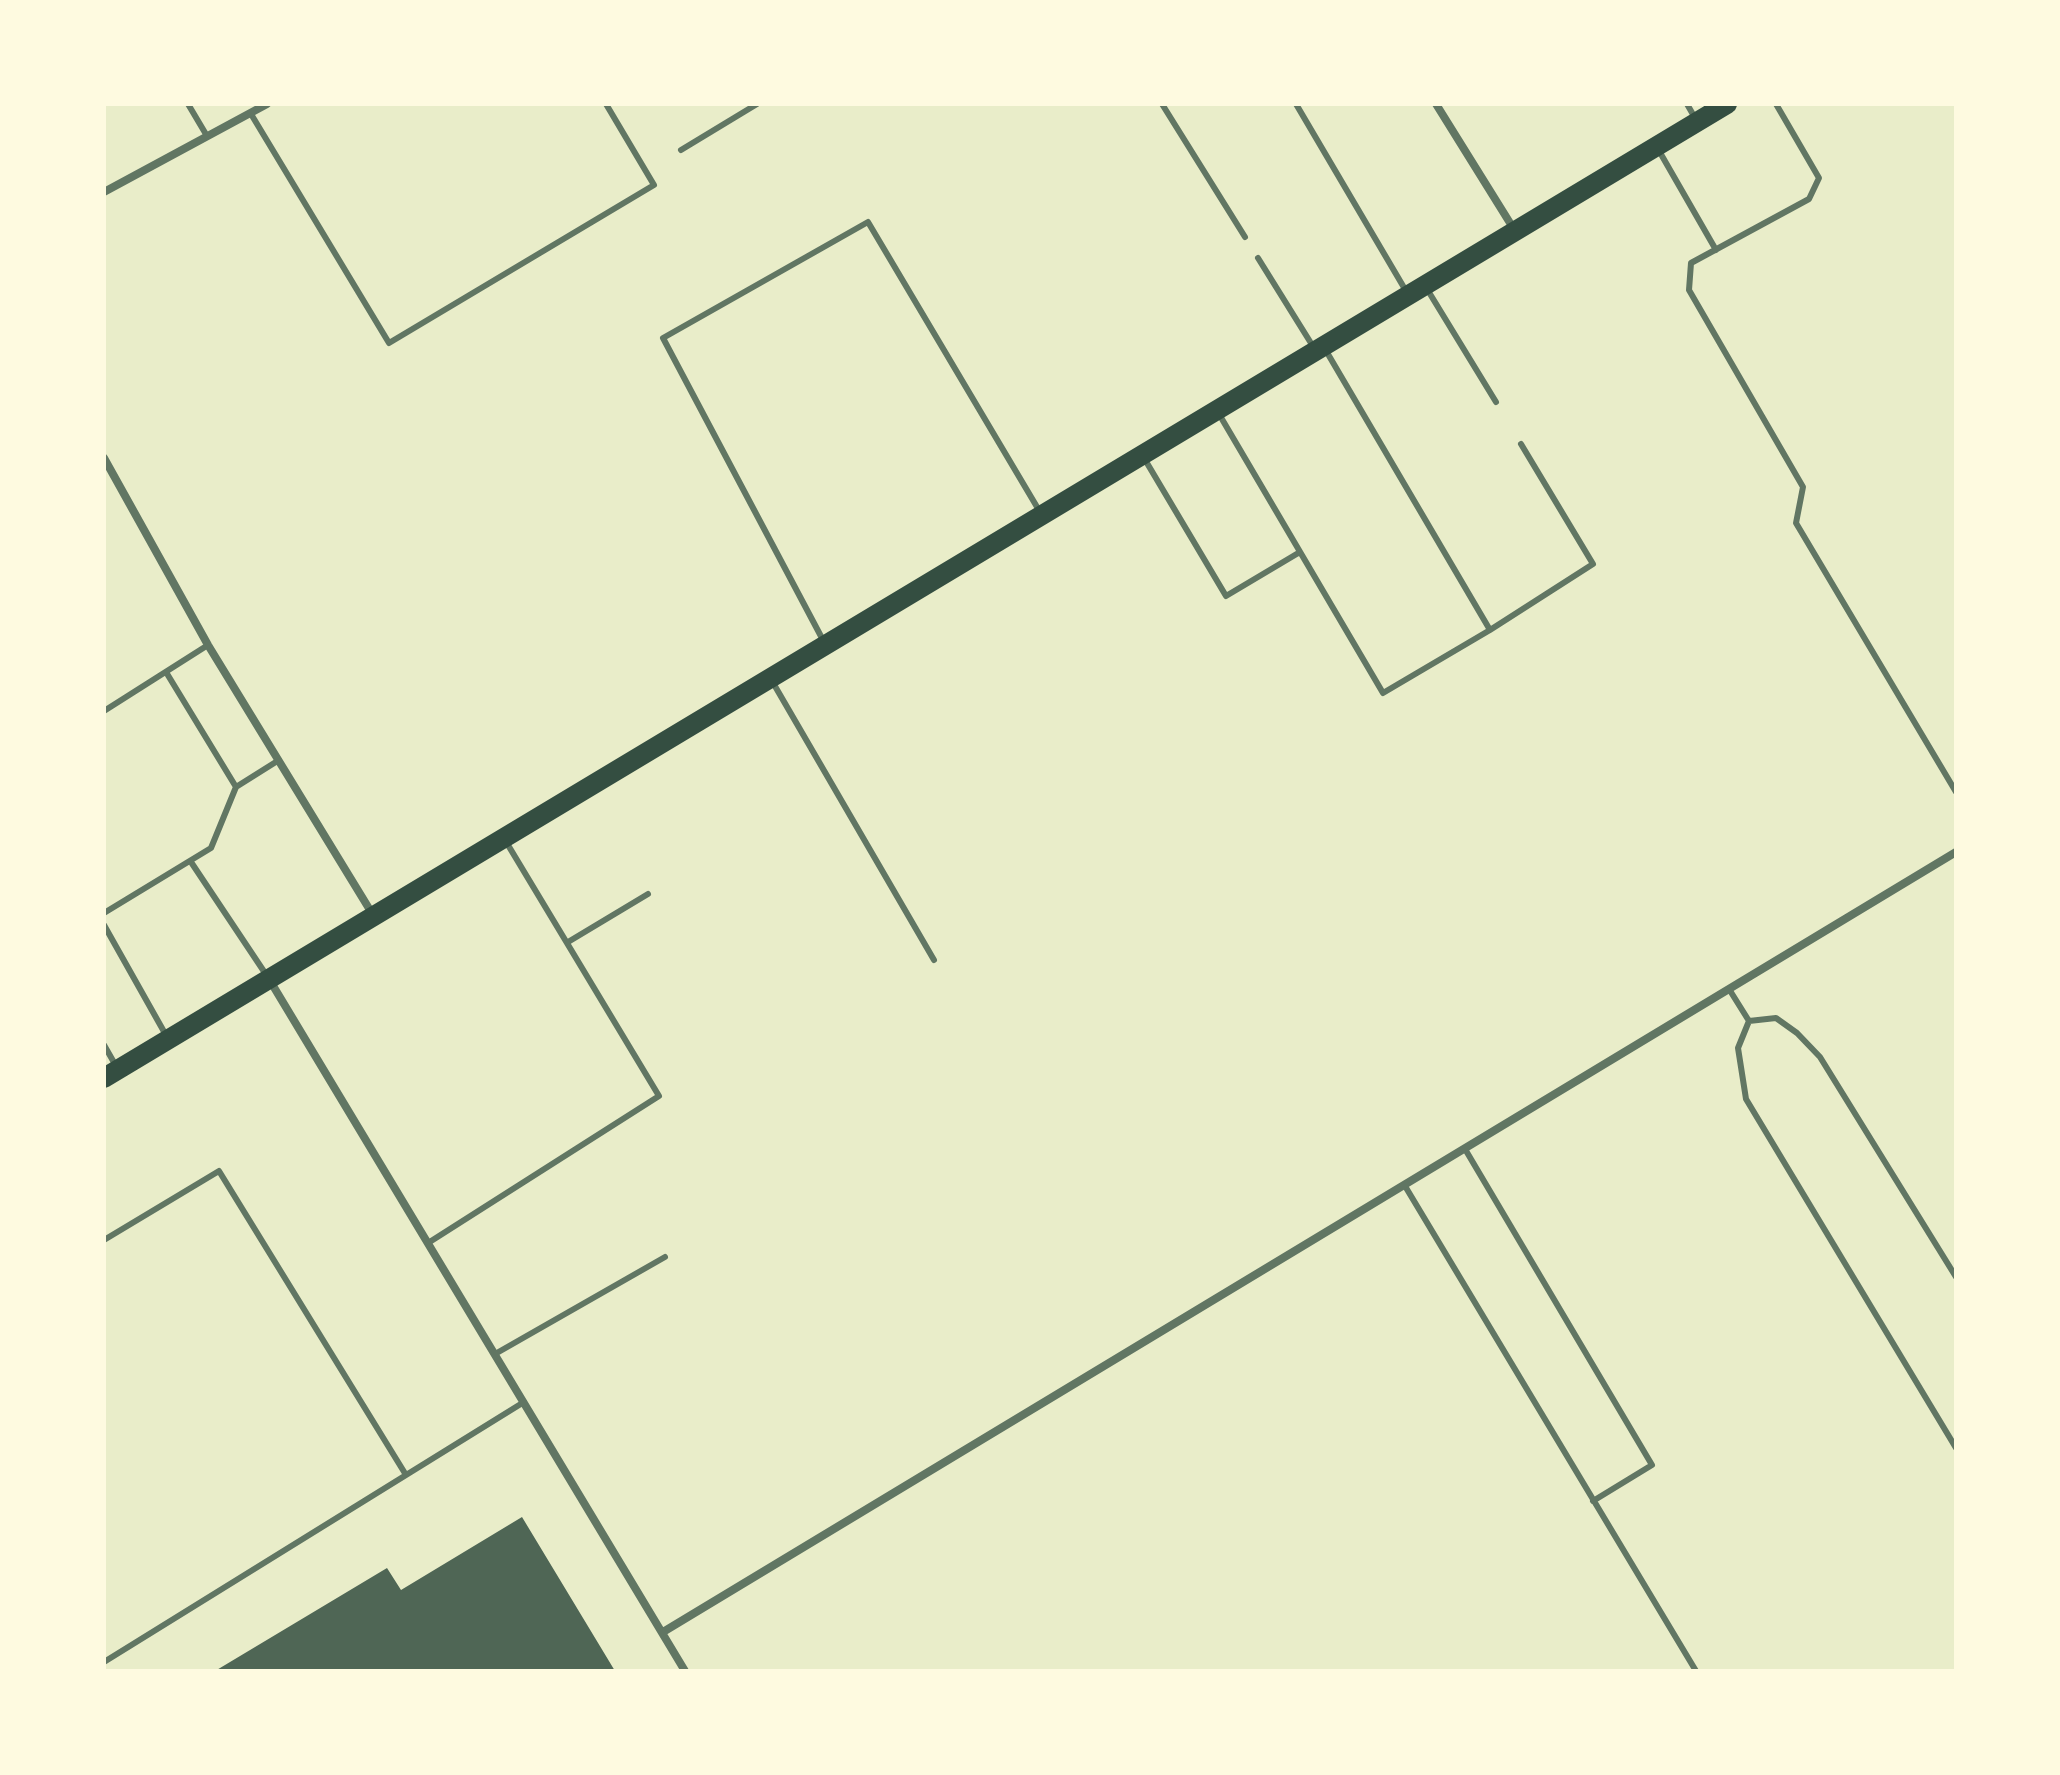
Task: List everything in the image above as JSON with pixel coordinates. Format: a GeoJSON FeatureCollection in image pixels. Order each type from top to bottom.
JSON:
{"type":"FeatureCollection","features":[{"type":"Feature","properties":{"kind":"main road"},"geometry":{"type":"LineString","coordinates":[[111,1073],[1657,146],[1692,113],[1727,104]]}},
{"type":"Feature","properties":{"kind":"street"},"geometry":{"type":"LineString","coordinates":[[104,192],[267,104]]}},
{"type":"Feature","properties":{"kind":"street"},"geometry":{"type":"LineString","coordinates":[[1436,104],[1515,231]]}},
{"type":"Feature","properties":{"kind":"street"},"geometry":{"type":"LineString","coordinates":[[104,458],[208,645],[373,916]]}},
{"type":"Feature","properties":{"kind":"street"},"geometry":{"type":"LineString","coordinates":[[663,1632],[1956,852]]}},
{"type":"Feature","properties":{"kind":"street"},"geometry":{"type":"LineString","coordinates":[[269,979],[685,1671]]}},
{"type":"Feature","properties":{"kind":"lane"},"geometry":{"type":"LineString","coordinates":[[188,104],[207,136]]}},
{"type":"Feature","properties":{"kind":"lane"},"geometry":{"type":"LineString","coordinates":[[251,114],[389,343],[654,185],[606,104]]}},
{"type":"Feature","properties":{"kind":"lane"},"geometry":{"type":"LineString","coordinates":[[681,150],[757,104]]}},
{"type":"Feature","properties":{"kind":"lane"},"geometry":{"type":"LineString","coordinates":[[1162,104],[1245,237]]}},
{"type":"Feature","properties":{"kind":"lane"},"geometry":{"type":"LineString","coordinates":[[1296,104],[1417,290],[1496,402]]}},
{"type":"Feature","properties":{"kind":"lane"},"geometry":{"type":"LineString","coordinates":[[1776,104],[1819,178],[1809,199],[1691,263],[1689,290],[1803,487],[1796,523],[1956,792]]}},
{"type":"Feature","properties":{"kind":"lane"},"geometry":{"type":"LineString","coordinates":[[1657,146],[1716,250]]}},
{"type":"Feature","properties":{"kind":"lane"},"geometry":{"type":"LineString","coordinates":[[825,645],[663,338],[868,222],[1042,515]]}},
{"type":"Feature","properties":{"kind":"lane"},"geometry":{"type":"LineString","coordinates":[[1258,258],[1320,348],[1490,630]]}},
{"type":"Feature","properties":{"kind":"lane"},"geometry":{"type":"LineString","coordinates":[[1217,410],[1383,693],[1593,564],[1521,444]]}},
{"type":"Feature","properties":{"kind":"lane"},"geometry":{"type":"LineString","coordinates":[[1142,455],[1226,596],[1300,552]]}},
{"type":"Feature","properties":{"kind":"lane"},"geometry":{"type":"LineString","coordinates":[[104,711],[208,645]]}},
{"type":"Feature","properties":{"kind":"lane"},"geometry":{"type":"LineString","coordinates":[[166,672],[236,787]]}},
{"type":"Feature","properties":{"kind":"lane"},"geometry":{"type":"LineString","coordinates":[[770,678],[934,960]]}},
{"type":"Feature","properties":{"kind":"lane"},"geometry":{"type":"LineString","coordinates":[[104,913],[211,848],[236,787],[279,760]]}},
{"type":"Feature","properties":{"kind":"lane"},"geometry":{"type":"LineString","coordinates":[[428,1243],[659,1096],[504,838]]}},
{"type":"Feature","properties":{"kind":"lane"},"geometry":{"type":"LineString","coordinates":[[191,862],[269,979]]}},
{"type":"Feature","properties":{"kind":"lane"},"geometry":{"type":"LineString","coordinates":[[568,942],[648,894]]}},
{"type":"Feature","properties":{"kind":"lane"},"geometry":{"type":"LineString","coordinates":[[104,925],[168,1039]]}},
{"type":"Feature","properties":{"kind":"lane"},"geometry":{"type":"LineString","coordinates":[[1729,989],[1749,1021]]}},
{"type":"Feature","properties":{"kind":"lane"},"geometry":{"type":"LineString","coordinates":[[1749,1021],[1776,1018],[1797,1033],[1820,1057],[1956,1277]]}},
{"type":"Feature","properties":{"kind":"lane"},"geometry":{"type":"LineString","coordinates":[[1749,1021],[1738,1048],[1746,1099],[1956,1448]]}},
{"type":"Feature","properties":{"kind":"lane"},"geometry":{"type":"LineString","coordinates":[[104,1045],[111,1073]]}},
{"type":"Feature","properties":{"kind":"lane"},"geometry":{"type":"LineString","coordinates":[[1465,1149],[1652,1465],[1593,1501]]}},
{"type":"Feature","properties":{"kind":"lane"},"geometry":{"type":"LineString","coordinates":[[104,1240],[219,1171],[406,1475]]}},
{"type":"Feature","properties":{"kind":"lane"},"geometry":{"type":"LineString","coordinates":[[1405,1186],[1696,1671]]}},
{"type":"Feature","properties":{"kind":"lane"},"geometry":{"type":"LineString","coordinates":[[495,1354],[665,1257]]}},
{"type":"Feature","properties":{"kind":"lane"},"geometry":{"type":"LineString","coordinates":[[104,1662],[524,1402]]}},
{"type":"Feature","properties":{"kind":"building"},"geometry":{"type":"Polygon","coordinates":[[[522,1517],[615,1671],[215,1671],[387,1568],[401,1590],[522,1517]]]}}]}
